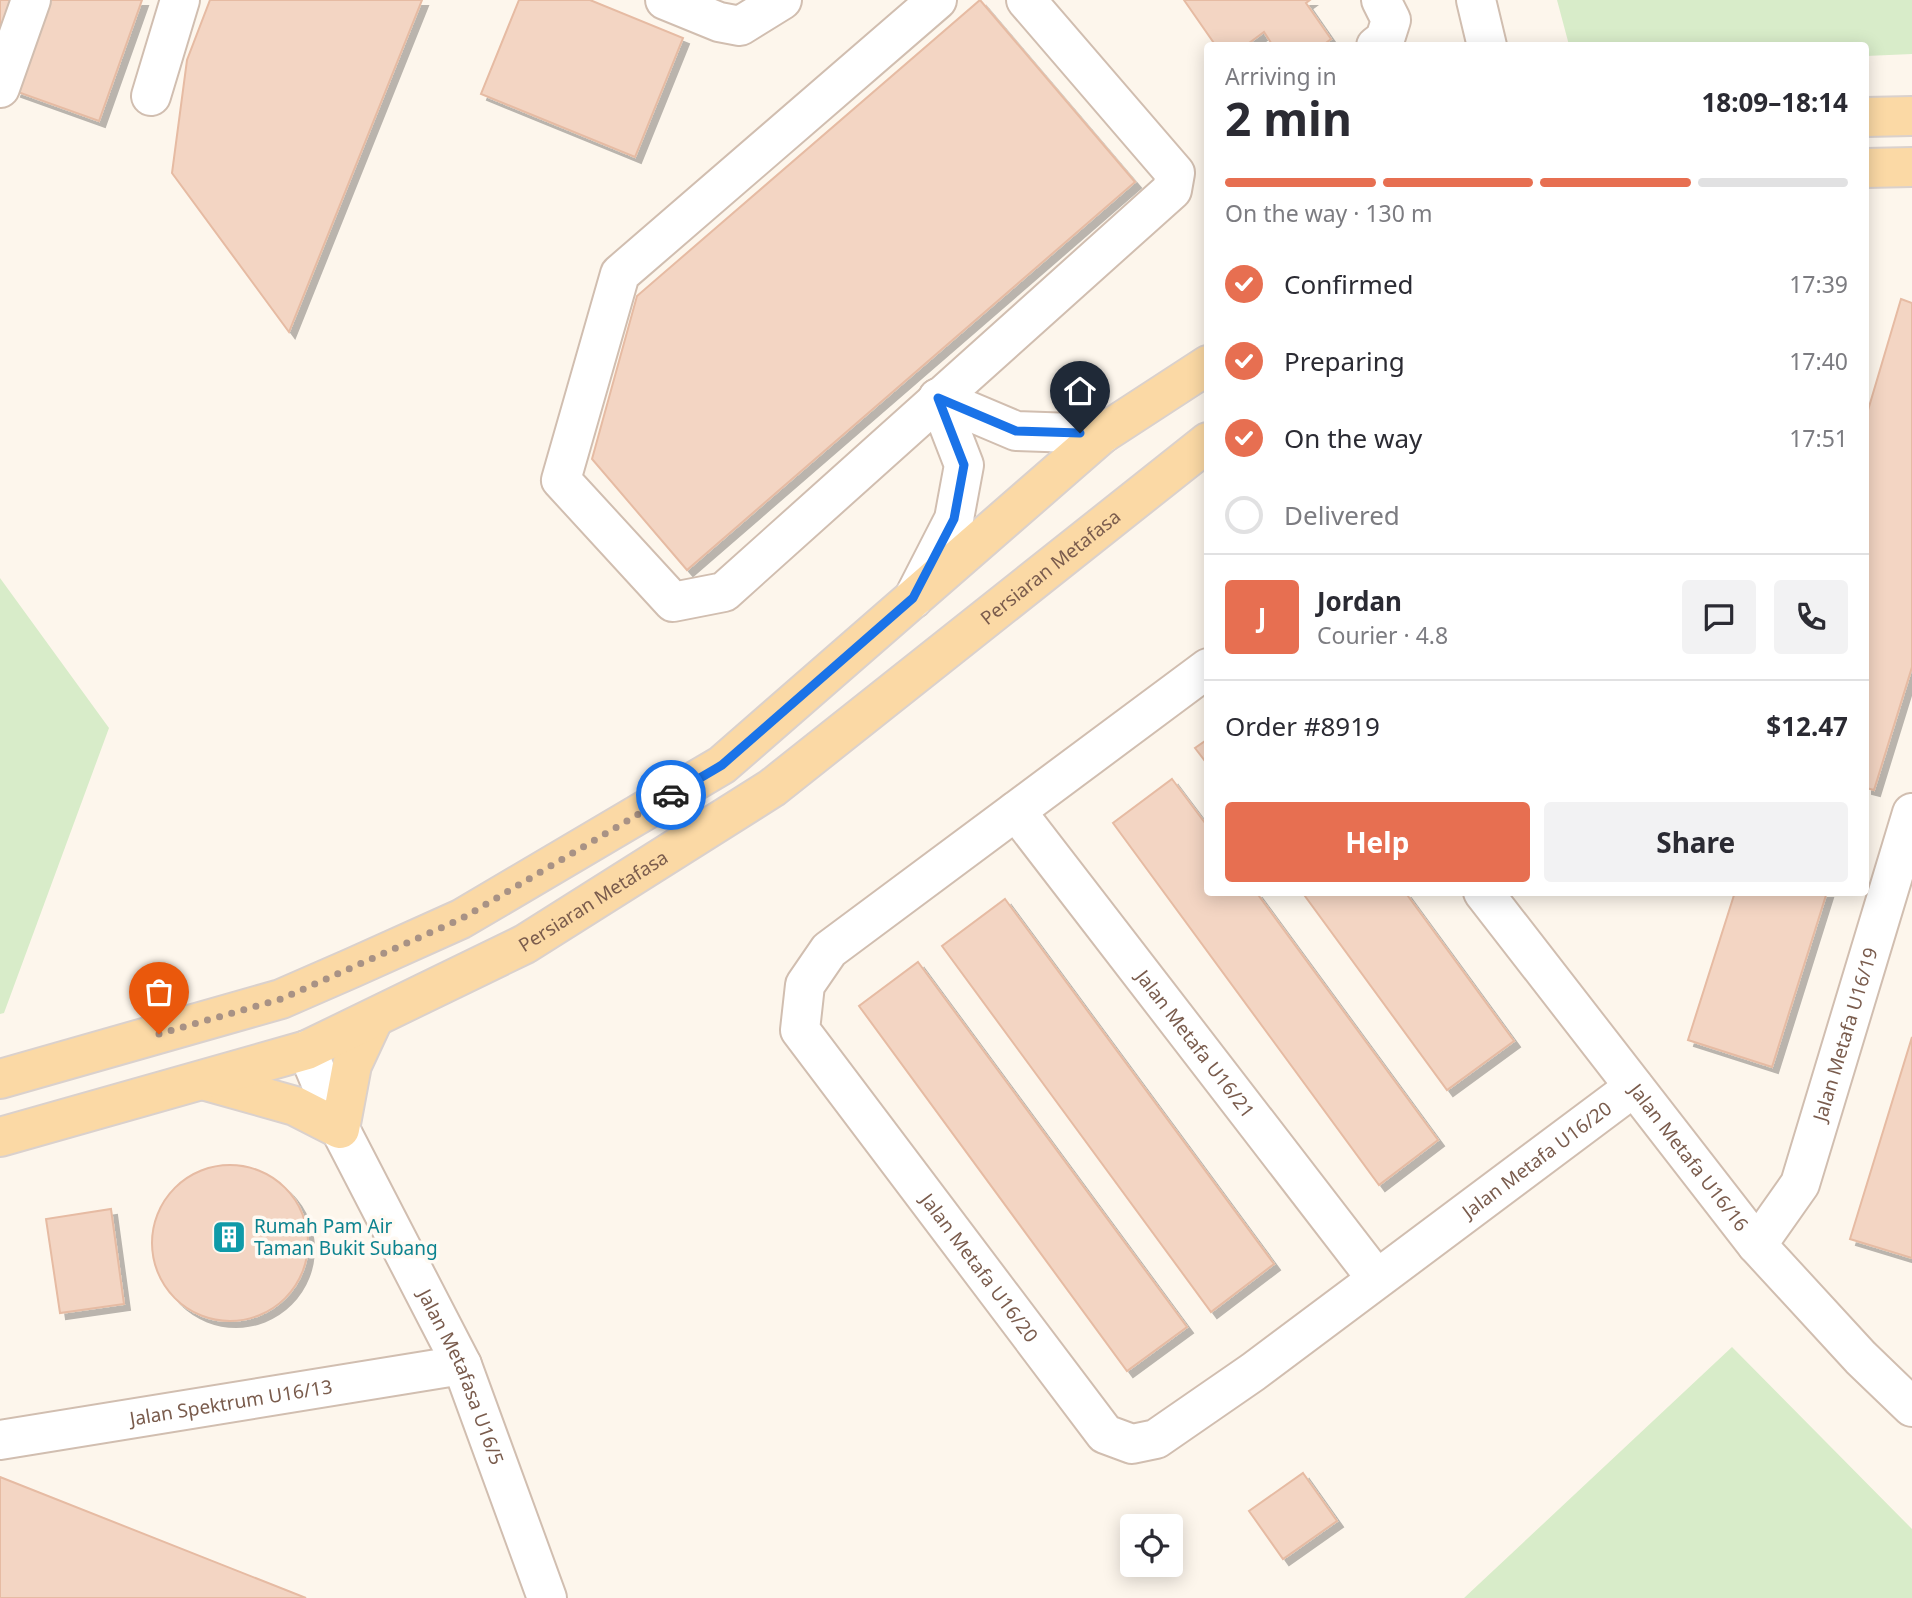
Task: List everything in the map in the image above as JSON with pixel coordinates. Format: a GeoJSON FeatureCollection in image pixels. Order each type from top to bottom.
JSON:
{"type":"FeatureCollection","features":[{"type":"Feature","properties":{"kind":"main road"},"geometry":{"type":"LineString","coordinates":[[1869,117],[1912,116]]}},
{"type":"Feature","properties":{"kind":"main road"},"geometry":{"type":"LineString","coordinates":[[1869,168],[1912,167]]}},
{"type":"Feature","properties":{"kind":"main road"},"geometry":{"type":"LineString","coordinates":[[0,1079],[281,999],[461,919],[722,765],[1102,434],[1204,368]]}},
{"type":"Feature","properties":{"kind":"main road","name":"Persiaran Metafasa"},"geometry":{"type":"LineString","coordinates":[[0,1137],[206,1081],[307,1050],[525,944],[772,788],[1204,445]]}},
{"type":"Feature","properties":{"kind":"main road"},"geometry":{"type":"LineString","coordinates":[[212,1018],[259,1021],[280,1028],[307,1050]]}},
{"type":"Feature","properties":{"kind":"main road"},"geometry":{"type":"LineString","coordinates":[[206,1081],[295,1106],[340,1129],[352,1065],[373,1020]]}},
{"type":"Feature","properties":{"kind":"street"},"geometry":{"type":"LineString","coordinates":[[0,88],[31,0]]}},
{"type":"Feature","properties":{"kind":"street"},"geometry":{"type":"LineString","coordinates":[[151,96],[180,0]]}},
{"type":"Feature","properties":{"kind":"street"},"geometry":{"type":"LineString","coordinates":[[665,0],[719,22],[740,26],[782,0]]}},
{"type":"Feature","properties":{"kind":"street"},"geometry":{"type":"LineString","coordinates":[[937,0],[620,274],[561,480],[673,602],[724,592],[1172,190],[1175,173],[1026,0]]}},
{"type":"Feature","properties":{"kind":"street"},"geometry":{"type":"LineString","coordinates":[[1381,0],[1391,20],[1385,39],[1381,42]]}},
{"type":"Feature","properties":{"kind":"street"},"geometry":{"type":"LineString","coordinates":[[1476,0],[1487,42]]}},
{"type":"Feature","properties":{"kind":"street"},"geometry":{"type":"LineString","coordinates":[[938,398],[1016,431],[1102,434]]}},
{"type":"Feature","properties":{"kind":"street"},"geometry":{"type":"LineString","coordinates":[[913,598],[954,519],[964,465],[938,398]]}},
{"type":"Feature","properties":{"kind":"street","name":"Jalan Metafa U16/20"},"geometry":{"type":"LineString","coordinates":[[1204,671],[829,950],[805,985],[800,1030],[1105,1434],[1132,1444],[1156,1439],[1253,1372],[1634,1087]]}},
{"type":"Feature","properties":{"kind":"street","name":"Jalan Metafa U16/21"},"geometry":{"type":"LineString","coordinates":[[1016,811],[1376,1278]]}},
{"type":"Feature","properties":{"kind":"street","name":"Jalan Metafa U16/19"},"geometry":{"type":"LineString","coordinates":[[1757,1245],[1800,1184],[1912,813]]}},
{"type":"Feature","properties":{"kind":"street","name":"Jalan Metafa U16/16"},"geometry":{"type":"LineString","coordinates":[[1486,896],[1757,1245],[1861,1358],[1912,1407]]}},
{"type":"Feature","properties":{"kind":"street","name":"Jalan Metafasa U16/5"},"geometry":{"type":"LineString","coordinates":[[307,1050],[340,1129],[461,1365],[547,1598]]}},
{"type":"Feature","properties":{"kind":"street","name":"Jalan Spektrum U16/13"},"geometry":{"type":"LineString","coordinates":[[0,1440],[461,1365]]}},
{"type":"Feature","properties":{"kind":"green space"},"geometry":{"type":"Polygon","coordinates":[[[1557,0],[1912,0],[1912,54],[1869,56],[1869,42],[1568,42],[1557,0]]]}},
{"type":"Feature","properties":{"kind":"green space"},"geometry":{"type":"Polygon","coordinates":[[[0,578],[109,728],[4,1013],[0,1014],[0,578]]]}},
{"type":"Feature","properties":{"kind":"green space"},"geometry":{"type":"Polygon","coordinates":[[[1732,1347],[1912,1529],[1912,1598],[1464,1598],[1732,1347]]]}},
{"type":"Feature","properties":{"kind":"building"},"geometry":{"type":"Polygon","coordinates":[[[0,0],[25,0],[0,70],[0,0]]]}},
{"type":"Feature","properties":{"kind":"building"},"geometry":{"type":"Polygon","coordinates":[[[47,0],[142,0],[99,121],[15,91],[47,0]]]}},
{"type":"Feature","properties":{"kind":"building"},"geometry":{"type":"Polygon","coordinates":[[[210,0],[422,0],[289,332],[172,173],[187,60],[210,0]]]}},
{"type":"Feature","properties":{"kind":"building"},"geometry":{"type":"Polygon","coordinates":[[[519,0],[590,0],[683,38],[635,157],[481,94],[519,0]]]}},
{"type":"Feature","properties":{"kind":"building"},"geometry":{"type":"Polygon","coordinates":[[[980,0],[1135,182],[687,570],[592,459],[637,296],[980,0]]]}},
{"type":"Feature","properties":{"kind":"building"},"geometry":{"type":"Polygon","coordinates":[[[1184,0],[1310,0],[1306,3],[1331,39],[1327,42],[1270,42],[1264,32],[1250,42],[1213,42],[1184,0]]]}},
{"type":"Feature","properties":{"kind":"building"},"geometry":{"type":"Polygon","coordinates":[[[1901,299],[1912,303],[1912,667],[1874,790],[1869,789],[1869,407],[1901,299]]]}},
{"type":"Feature","properties":{"kind":"building"},"geometry":{"type":"Polygon","coordinates":[[[1204,742],[1204,760],[1195,748],[1204,742]]]}},
{"type":"Feature","properties":{"kind":"building"},"geometry":{"type":"Polygon","coordinates":[[[1172,779],[1204,822],[1204,896],[1259,896],[1438,1140],[1379,1185],[1113,823],[1172,779]]]}},
{"type":"Feature","properties":{"kind":"building"},"geometry":{"type":"Polygon","coordinates":[[[1305,896],[1408,896],[1514,1041],[1447,1090],[1305,896]]]}},
{"type":"Feature","properties":{"kind":"building"},"geometry":{"type":"Polygon","coordinates":[[[1734,896],[1826,896],[1772,1067],[1688,1040],[1734,896]]]}},
{"type":"Feature","properties":{"kind":"building"},"geometry":{"type":"Polygon","coordinates":[[[1005,899],[1274,1264],[1211,1312],[942,946],[1005,899]]]}},
{"type":"Feature","properties":{"kind":"building"},"geometry":{"type":"Polygon","coordinates":[[[918,962],[1187,1327],[1127,1371],[859,1006],[918,962]]]}},
{"type":"Feature","properties":{"kind":"building"},"geometry":{"type":"Polygon","coordinates":[[[1912,1037],[1912,1258],[1850,1239],[1912,1037]]]}},
{"type":"Feature","properties":{"kind":"building","name":"Rumah Pam Air Taman Bukit Subang"},"geometry":{"type":"Polygon","coordinates":[[[230,1165],[260,1171],[285,1188],[302,1213],[308,1243],[302,1273],[285,1298],[260,1315],[230,1321],[200,1315],[175,1298],[158,1273],[152,1243],[158,1213],[175,1188],[200,1171],[230,1165]]]}},
{"type":"Feature","properties":{"kind":"building"},"geometry":{"type":"Polygon","coordinates":[[[111,1209],[124,1304],[60,1313],[46,1219],[111,1209]]]}},
{"type":"Feature","properties":{"kind":"building"},"geometry":{"type":"Polygon","coordinates":[[[1303,1473],[1337,1521],[1283,1559],[1249,1511],[1303,1473]]]}},
{"type":"Feature","properties":{"kind":"building"},"geometry":{"type":"Polygon","coordinates":[[[0,1477],[306,1598],[0,1598],[0,1477]]]}},
{"type":"Feature","properties":{"kind":"way so far"},"geometry":{"type":"LineString","coordinates":[[159,1034],[281,999],[461,919],[671,795]]}},
{"type":"Feature","properties":{"kind":"place","name":"Rumah Pam Air Taman Bukit Subang"},"geometry":{"type":"Point","coordinates":[229,1237]}},
{"type":"Feature","properties":{"kind":"route"},"geometry":{"type":"LineString","coordinates":[[671,795],[722,765],[913,598],[954,519],[964,465],[938,398],[1016,431],[1080,433]]}}]}
